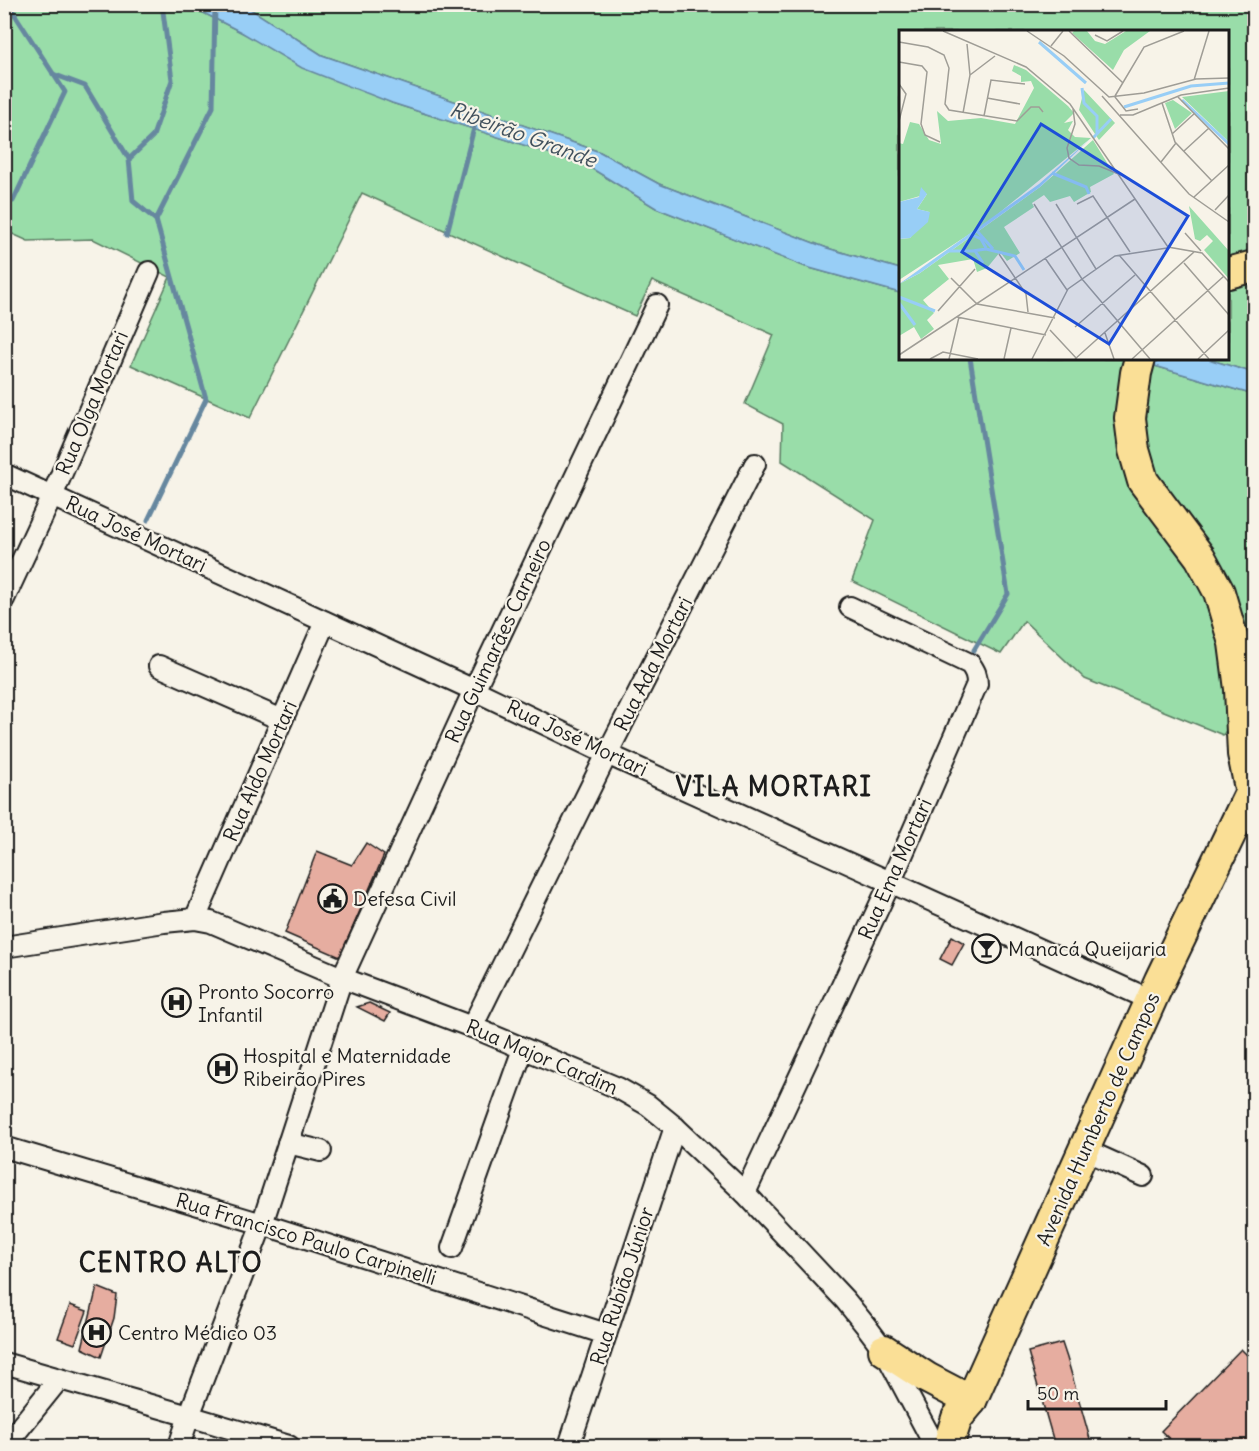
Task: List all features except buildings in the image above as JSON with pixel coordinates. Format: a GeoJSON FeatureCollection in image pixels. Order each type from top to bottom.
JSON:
{"type":"FeatureCollection","features":[{"type":"Feature","properties":{"kind":"highway"},"geometry":{"type":"LineString","coordinates":[[1229,272],[1254,266]]}},
{"type":"Feature","properties":{"kind":"highway","name":"Avenida Humberto de Campos"},"geometry":{"type":"LineString","coordinates":[[948,1446],[957,1418],[970,1401],[1151,1000],[1253,789],[1243,754],[1240,689],[1234,643],[1219,592],[1200,557],[1143,481],[1134,450],[1131,418],[1138,366]]}},
{"type":"Feature","properties":{"kind":"highway"},"geometry":{"type":"LineString","coordinates":[[884,1350],[927,1378],[970,1401]]}},
{"type":"Feature","properties":{"kind":"street","name":"Rua Olga Mortari"},"geometry":{"type":"LineString","coordinates":[[4,600],[52,496],[149,272]]}},
{"type":"Feature","properties":{"kind":"street","name":"Rua Guimarães Carneiro"},"geometry":{"type":"LineString","coordinates":[[179,1446],[262,1224],[342,978],[474,690],[657,305]]}},
{"type":"Feature","properties":{"kind":"street","name":"Rua Ada Mortari"},"geometry":{"type":"LineString","coordinates":[[472,1027],[755,464]]}},
{"type":"Feature","properties":{"kind":"street","name":"Rua José Mortari"},"geometry":{"type":"LineString","coordinates":[[4,474],[608,754],[1151,1000]]}},
{"type":"Feature","properties":{"kind":"street","name":"Rua Ema Mortari"},"geometry":{"type":"LineString","coordinates":[[745,1193],[891,881],[976,684],[975,670],[970,664],[850,607]]}},
{"type":"Feature","properties":{"kind":"street","name":"Rua Aldo Mortari"},"geometry":{"type":"LineString","coordinates":[[195,919],[325,622]]}},
{"type":"Feature","properties":{"kind":"street"},"geometry":{"type":"LineString","coordinates":[[159,666],[282,720]]}},
{"type":"Feature","properties":{"kind":"street","name":"Rua Major Cardim"},"geometry":{"type":"LineString","coordinates":[[4,947],[164,921],[195,919],[223,926],[342,978],[472,1027],[634,1096],[675,1127],[745,1193],[845,1300],[884,1350],[935,1446]]}},
{"type":"Feature","properties":{"kind":"street"},"geometry":{"type":"LineString","coordinates":[[452,1248],[523,1049]]}},
{"type":"Feature","properties":{"kind":"street","name":"Rua Rubião Júnior"},"geometry":{"type":"LineString","coordinates":[[569,1446],[675,1127]]}},
{"type":"Feature","properties":{"kind":"street"},"geometry":{"type":"LineString","coordinates":[[288,1143],[321,1151]]}},
{"type":"Feature","properties":{"kind":"street","name":"Rua Francisco Paulo Carpinelli"},"geometry":{"type":"LineString","coordinates":[[4,1147],[262,1224],[606,1334]]}},
{"type":"Feature","properties":{"kind":"street"},"geometry":{"type":"LineString","coordinates":[[1083,1149],[1143,1176]]}},
{"type":"Feature","properties":{"kind":"street"},"geometry":{"type":"LineString","coordinates":[[4,1363],[289,1446]]}},
{"type":"Feature","properties":{"kind":"street"},"geometry":{"type":"LineString","coordinates":[[5,1446],[58,1379]]}},
{"type":"Feature","properties":{"kind":"green space"},"geometry":{"type":"Polygon","coordinates":[[[5,5],[188,5],[392,103],[586,165],[656,208],[806,267],[899,293],[899,360],[1134,360],[1254,395],[1254,688],[1223,735],[1085,679],[1024,621],[1001,654],[852,581],[875,520],[782,461],[783,424],[745,404],[774,335],[652,281],[635,316],[362,193],[250,418],[131,365],[170,277],[93,239],[28,241],[6,231],[5,233],[5,5]]]}},
{"type":"Feature","properties":{"kind":"green space"},"geometry":{"type":"Polygon","coordinates":[[[244,5],[1254,5],[1254,373],[1211,360],[1229,360],[1229,30],[899,30],[899,269],[827,248],[659,184],[600,152],[322,55],[244,5]]]}},
{"type":"Feature","properties":{"kind":"water","name":"Ribeirão Grande"},"geometry":{"type":"Polygon","coordinates":[[[188,5],[244,5],[322,55],[600,152],[659,184],[827,248],[899,269],[899,293],[806,267],[656,208],[586,165],[392,103],[302,68],[241,32],[188,5]]]}},
{"type":"Feature","properties":{"kind":"water"},"geometry":{"type":"Polygon","coordinates":[[[1134,360],[1211,360],[1254,373],[1254,395],[1134,360]]]}},
{"type":"Feature","properties":{"kind":"waterway"},"geometry":{"type":"LineString","coordinates":[[8,4],[65,92],[13,201]]}},
{"type":"Feature","properties":{"kind":"waterway"},"geometry":{"type":"LineString","coordinates":[[129,159],[153,136],[172,80],[162,4]]}},
{"type":"Feature","properties":{"kind":"waterway"},"geometry":{"type":"LineString","coordinates":[[156,220],[213,107],[215,4]]}},
{"type":"Feature","properties":{"kind":"waterway"},"geometry":{"type":"LineString","coordinates":[[53,74],[85,86],[129,159],[133,201],[156,220],[206,399],[148,520]]}},
{"type":"Feature","properties":{"kind":"waterway","name":"Ribeirão Grande"},"geometry":{"type":"LineString","coordinates":[[447,233],[475,124]]}},
{"type":"Feature","properties":{"kind":"waterway"},"geometry":{"type":"LineString","coordinates":[[970,360],[1008,594],[974,650]]}},
{"type":"Feature","properties":{"kind":"place","name":"Defesa Civil"},"geometry":{"type":"Point","coordinates":[332,899]}},
{"type":"Feature","properties":{"kind":"place","name":"Manacá Queijaria"},"geometry":{"type":"Point","coordinates":[987,949]}},
{"type":"Feature","properties":{"kind":"place","name":"Pronto Socorro Infantil"},"geometry":{"type":"Point","coordinates":[177,1003]}},
{"type":"Feature","properties":{"kind":"place","name":"Hospital e Maternidade Ribeirão Pires"},"geometry":{"type":"Point","coordinates":[222,1068]}},
{"type":"Feature","properties":{"kind":"place","name":"Centro Médico 03"},"geometry":{"type":"Point","coordinates":[97,1333]}},
{"type":"Feature","properties":{"kind":"district","name":"VILA MORTARI"},"geometry":{"type":"Point","coordinates":[774,787]}},
{"type":"Feature","properties":{"kind":"district","name":"CENTRO ALTO"},"geometry":{"type":"Point","coordinates":[171,1263]}}]}
